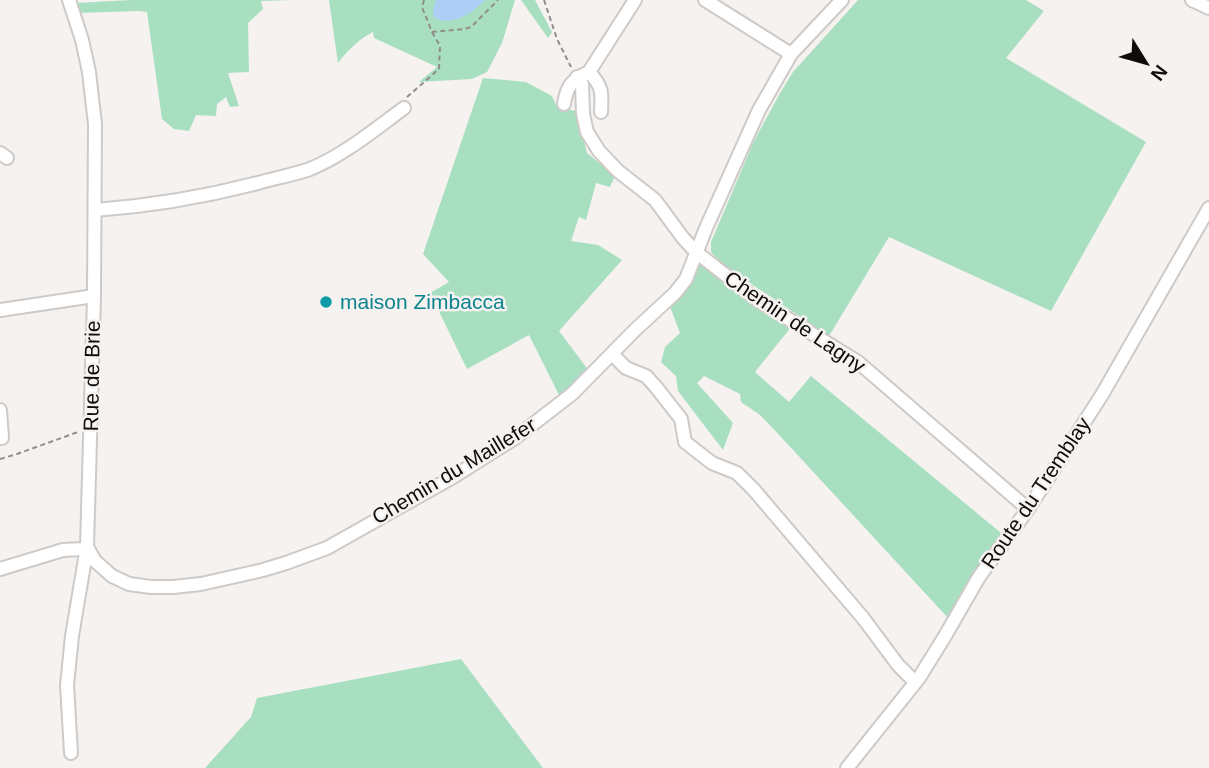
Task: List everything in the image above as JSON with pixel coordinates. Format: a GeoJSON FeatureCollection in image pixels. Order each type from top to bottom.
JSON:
{"type":"FeatureCollection","features":[{"type":"Feature","properties":{"kind":"street","name":"Rue de Brie"},"geometry":{"type":"LineString","coordinates":[[69,0],[89,72],[96,124],[87,547],[67,685],[71,754]]}},
{"type":"Feature","properties":{"kind":"street"},"geometry":{"type":"LineString","coordinates":[[564,104],[569,86],[583,75],[635,0]]}},
{"type":"Feature","properties":{"kind":"street"},"geometry":{"type":"LineString","coordinates":[[705,0],[791,54]]}},
{"type":"Feature","properties":{"kind":"street","name":"Chemin du Maillefer"},"geometry":{"type":"LineString","coordinates":[[87,547],[95,561],[112,576],[129,584],[150,587],[201,584],[286,563],[327,548],[453,477],[515,438],[572,394],[686,279],[759,110],[791,54],[842,0]]}},
{"type":"Feature","properties":{"kind":"street"},"geometry":{"type":"LineString","coordinates":[[1192,0],[1209,8]]}},
{"type":"Feature","properties":{"kind":"street"},"geometry":{"type":"LineString","coordinates":[[583,75],[598,82],[602,93],[601,112]]}},
{"type":"Feature","properties":{"kind":"street","name":"Chemin de Lagny"},"geometry":{"type":"LineString","coordinates":[[583,75],[583,114],[587,132],[599,151],[618,171],[654,200],[696,252],[756,299],[858,362],[1028,509]]}},
{"type":"Feature","properties":{"kind":"street"},"geometry":{"type":"LineString","coordinates":[[95,210],[162,204],[214,195],[310,169],[369,134],[404,108]]}},
{"type":"Feature","properties":{"kind":"street","name":"Route du Tremblay"},"geometry":{"type":"LineString","coordinates":[[847,768],[915,682],[979,577],[1028,509],[1103,393],[1209,208]]}},
{"type":"Feature","properties":{"kind":"street"},"geometry":{"type":"LineString","coordinates":[[0,310],[94,296]]}},
{"type":"Feature","properties":{"kind":"street"},"geometry":{"type":"LineString","coordinates":[[612,354],[626,368],[646,376],[656,387],[681,419],[685,442],[712,463],[737,473],[754,490],[863,618],[898,665],[915,682]]}},
{"type":"Feature","properties":{"kind":"street"},"geometry":{"type":"LineString","coordinates":[[0,410],[2,438]]}},
{"type":"Feature","properties":{"kind":"street"},"geometry":{"type":"LineString","coordinates":[[0,569],[63,550],[87,547]]}},
{"type":"Feature","properties":{"kind":"path"},"geometry":{"type":"LineString","coordinates":[[404,108],[408,96],[439,69],[440,64],[440,46],[422,7],[424,0]]}},
{"type":"Feature","properties":{"kind":"path"},"geometry":{"type":"LineString","coordinates":[[432,32],[471,27],[498,0]]}},
{"type":"Feature","properties":{"kind":"path"},"geometry":{"type":"LineString","coordinates":[[544,0],[557,39],[583,75]]}},
{"type":"Feature","properties":{"kind":"path"},"geometry":{"type":"LineString","coordinates":[[0,459],[91,428]]}},
{"type":"Feature","properties":{"kind":"green space"},"geometry":{"type":"Polygon","coordinates":[[[131,0],[293,0],[261,1],[263,9],[248,23],[249,72],[228,73],[239,106],[230,107],[226,97],[217,104],[216,116],[196,115],[189,131],[174,129],[162,119],[147,12],[79,13],[76,3],[131,0]]]}},
{"type":"Feature","properties":{"kind":"green space"},"geometry":{"type":"Polygon","coordinates":[[[329,0],[515,0],[502,43],[487,72],[472,79],[419,82],[437,67],[374,38],[373,32],[363,38],[338,63],[329,0]]]}},
{"type":"Feature","properties":{"kind":"green space"},"geometry":{"type":"Polygon","coordinates":[[[521,0],[535,0],[552,32],[548,38],[521,0]]]}},
{"type":"Feature","properties":{"kind":"green space"},"geometry":{"type":"Polygon","coordinates":[[[858,0],[1026,0],[1044,11],[1006,58],[1146,142],[1051,311],[889,237],[829,336],[741,277],[756,289],[753,300],[792,326],[755,372],[789,402],[811,376],[1001,533],[949,619],[760,415],[741,402],[740,394],[704,376],[697,383],[733,423],[723,450],[678,391],[676,376],[661,362],[665,347],[680,333],[669,304],[697,263],[715,272],[723,265],[711,252],[711,242],[754,141],[779,95],[793,72],[858,0]]]}},
{"type":"Feature","properties":{"kind":"green space"},"geometry":{"type":"Polygon","coordinates":[[[483,78],[526,82],[552,96],[557,107],[576,111],[587,153],[615,176],[610,187],[596,183],[586,220],[579,217],[571,241],[598,245],[622,260],[559,331],[589,371],[560,397],[529,335],[467,369],[430,293],[449,282],[423,254],[483,78]]]}},
{"type":"Feature","properties":{"kind":"green space"},"geometry":{"type":"Polygon","coordinates":[[[461,659],[543,768],[205,768],[251,717],[257,698],[461,659]]]}},
{"type":"Feature","properties":{"kind":"water"},"geometry":{"type":"Polygon","coordinates":[[[436,0],[485,0],[468,14],[448,21],[434,17],[436,0]]]}},
{"type":"Feature","properties":{"kind":"place","name":"maison Zimbacca"},"geometry":{"type":"Point","coordinates":[326,302]}}]}
